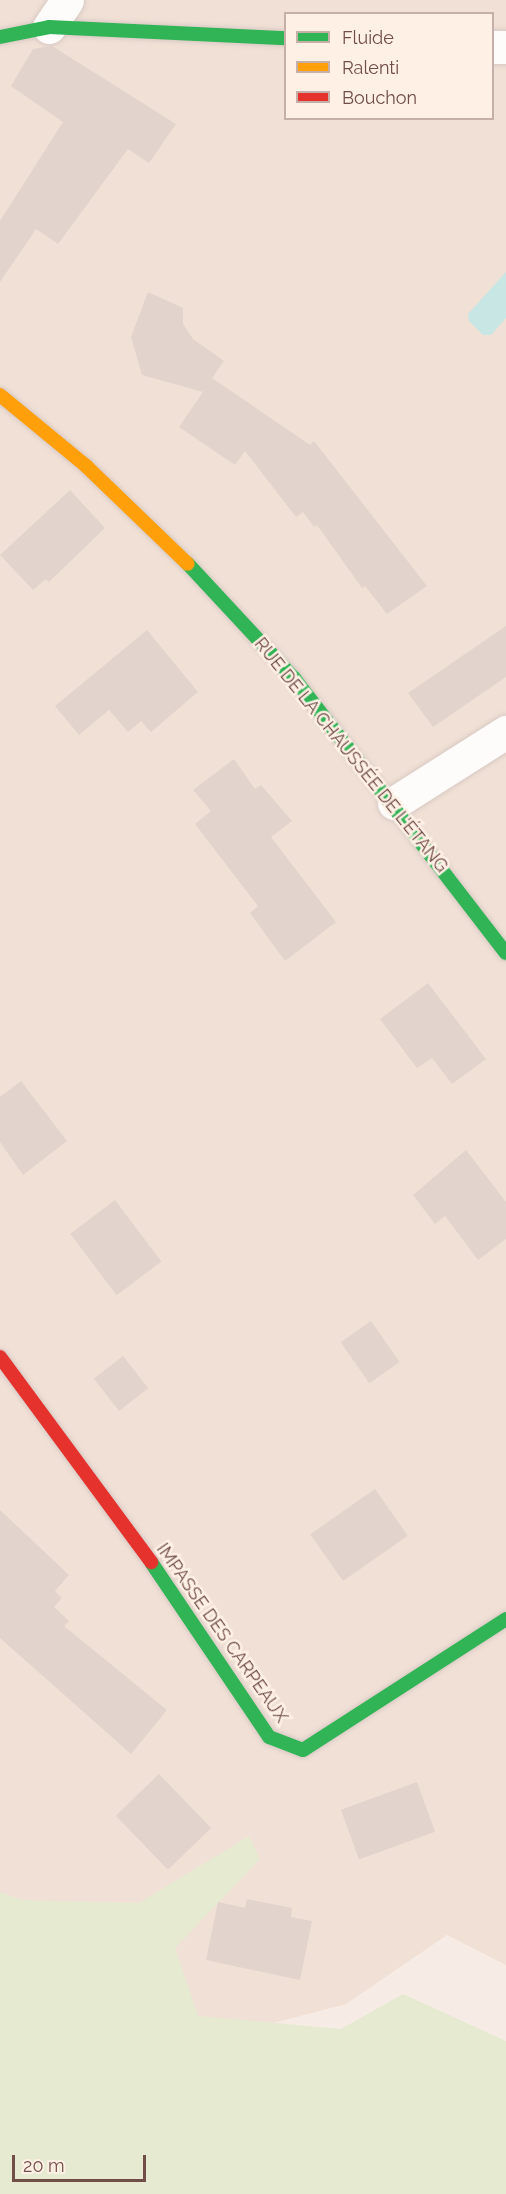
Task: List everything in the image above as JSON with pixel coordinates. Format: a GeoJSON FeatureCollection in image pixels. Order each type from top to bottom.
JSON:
{"type":"FeatureCollection","features":[{"type":"Feature","properties":{"kind":"street"},"geometry":{"type":"LineString","coordinates":[[49,27],[67,0]]}},
{"type":"Feature","properties":{"kind":"street"},"geometry":{"type":"LineString","coordinates":[[2,44],[49,27],[284,38]]}},
{"type":"Feature","properties":{"kind":"street","name":"RUE DE LA CHAUSSÉE DE L'ÉTANG"},"geometry":{"type":"LineString","coordinates":[[0,395],[86,466],[184,559],[294,678],[394,803],[506,953]]}},
{"type":"Feature","properties":{"kind":"street"},"geometry":{"type":"LineString","coordinates":[[394,803],[506,732]]}},
{"type":"Feature","properties":{"kind":"street","name":"IMPASSE DES CARPEAUX"},"geometry":{"type":"LineString","coordinates":[[0,1357],[118,1513],[269,1737],[303,1750],[506,1619]]}},
{"type":"Feature","properties":{"kind":"shaded area"},"geometry":{"type":"Polygon","coordinates":[[[0,0],[506,0],[506,1965],[447,1935],[346,2004],[192,2044],[0,1928],[0,0]]]}},
{"type":"Feature","properties":{"kind":"green space"},"geometry":{"type":"Polygon","coordinates":[[[249,1836],[260,1859],[175,1948],[198,2016],[341,2029],[403,1994],[506,2041],[506,2194],[0,2194],[0,1892],[21,1900],[139,1903],[249,1836]]]}},
{"type":"Feature","properties":{"kind":"water"},"geometry":{"type":"Polygon","coordinates":[[[506,272],[506,318],[491,335],[483,335],[469,321],[468,314],[506,272]]]}},
{"type":"Feature","properties":{"kind":"building"},"geometry":{"type":"Polygon","coordinates":[[[52,46],[176,124],[149,163],[128,149],[58,244],[36,229],[0,282],[0,221],[63,122],[11,86],[33,49],[52,46]]]}},
{"type":"Feature","properties":{"kind":"building"},"geometry":{"type":"Polygon","coordinates":[[[148,292],[183,308],[183,324],[193,339],[224,361],[212,378],[310,445],[314,441],[427,586],[387,614],[365,586],[362,588],[317,525],[314,527],[303,512],[296,517],[245,451],[235,465],[179,427],[203,392],[142,375],[131,337],[148,292]]]}},
{"type":"Feature","properties":{"kind":"building"},"geometry":{"type":"Polygon","coordinates":[[[70,490],[105,528],[49,582],[46,579],[33,590],[0,555],[70,490]]]}},
{"type":"Feature","properties":{"kind":"building"},"geometry":{"type":"Polygon","coordinates":[[[506,626],[506,677],[433,727],[408,693],[506,626]]]}},
{"type":"Feature","properties":{"kind":"building"},"geometry":{"type":"Polygon","coordinates":[[[147,630],[198,692],[151,732],[141,721],[128,732],[109,710],[79,735],[55,706],[147,630]]]}},
{"type":"Feature","properties":{"kind":"building"},"geometry":{"type":"Polygon","coordinates":[[[234,759],[255,789],[261,785],[292,821],[271,837],[336,922],[285,961],[250,913],[258,906],[195,824],[211,811],[193,790],[234,759]]]}},
{"type":"Feature","properties":{"kind":"building"},"geometry":{"type":"Polygon","coordinates":[[[428,983],[486,1059],[452,1084],[432,1058],[417,1068],[380,1019],[428,983]]]}},
{"type":"Feature","properties":{"kind":"building"},"geometry":{"type":"Polygon","coordinates":[[[21,1081],[67,1141],[23,1175],[0,1142],[0,1097],[21,1081]]]}},
{"type":"Feature","properties":{"kind":"building"},"geometry":{"type":"Polygon","coordinates":[[[466,1150],[506,1202],[506,1239],[478,1260],[445,1216],[435,1224],[413,1195],[466,1150]]]}},
{"type":"Feature","properties":{"kind":"building"},"geometry":{"type":"Polygon","coordinates":[[[115,1200],[161,1261],[117,1295],[70,1234],[115,1200]]]}},
{"type":"Feature","properties":{"kind":"building"},"geometry":{"type":"Polygon","coordinates":[[[371,1321],[400,1362],[369,1383],[341,1342],[371,1321]]]}},
{"type":"Feature","properties":{"kind":"building"},"geometry":{"type":"Polygon","coordinates":[[[123,1356],[148,1388],[119,1411],[94,1379],[123,1356]]]}},
{"type":"Feature","properties":{"kind":"building"},"geometry":{"type":"Polygon","coordinates":[[[375,1489],[408,1536],[343,1581],[310,1534],[375,1489]]]}},
{"type":"Feature","properties":{"kind":"building"},"geometry":{"type":"Polygon","coordinates":[[[0,1510],[69,1575],[55,1591],[62,1598],[54,1607],[69,1621],[64,1626],[167,1710],[131,1754],[0,1638],[0,1510]]]}},
{"type":"Feature","properties":{"kind":"building"},"geometry":{"type":"Polygon","coordinates":[[[159,1774],[211,1828],[168,1870],[116,1816],[159,1774]]]}},
{"type":"Feature","properties":{"kind":"building"},"geometry":{"type":"Polygon","coordinates":[[[417,1782],[435,1832],[359,1860],[341,1810],[417,1782]]]}},
{"type":"Feature","properties":{"kind":"building"},"geometry":{"type":"Polygon","coordinates":[[[247,1899],[292,1908],[291,1917],[312,1921],[300,1980],[206,1960],[218,1902],[245,1908],[247,1899]]]}},
{"type":"Feature","properties":{"kind":"traffic: fast"},"geometry":{"type":"LineString","coordinates":[[0,37],[49,27],[284,38]]}},
{"type":"Feature","properties":{"kind":"traffic: fast"},"geometry":{"type":"LineString","coordinates":[[188,564],[294,678],[506,953]]}},
{"type":"Feature","properties":{"kind":"traffic: fast"},"geometry":{"type":"LineString","coordinates":[[151,1562],[269,1737],[303,1750],[506,1619]]}},
{"type":"Feature","properties":{"kind":"traffic: slow"},"geometry":{"type":"LineString","coordinates":[[0,395],[86,466],[188,564]]}},
{"type":"Feature","properties":{"kind":"traffic: jam"},"geometry":{"type":"LineString","coordinates":[[0,1357],[151,1562]]}}]}
